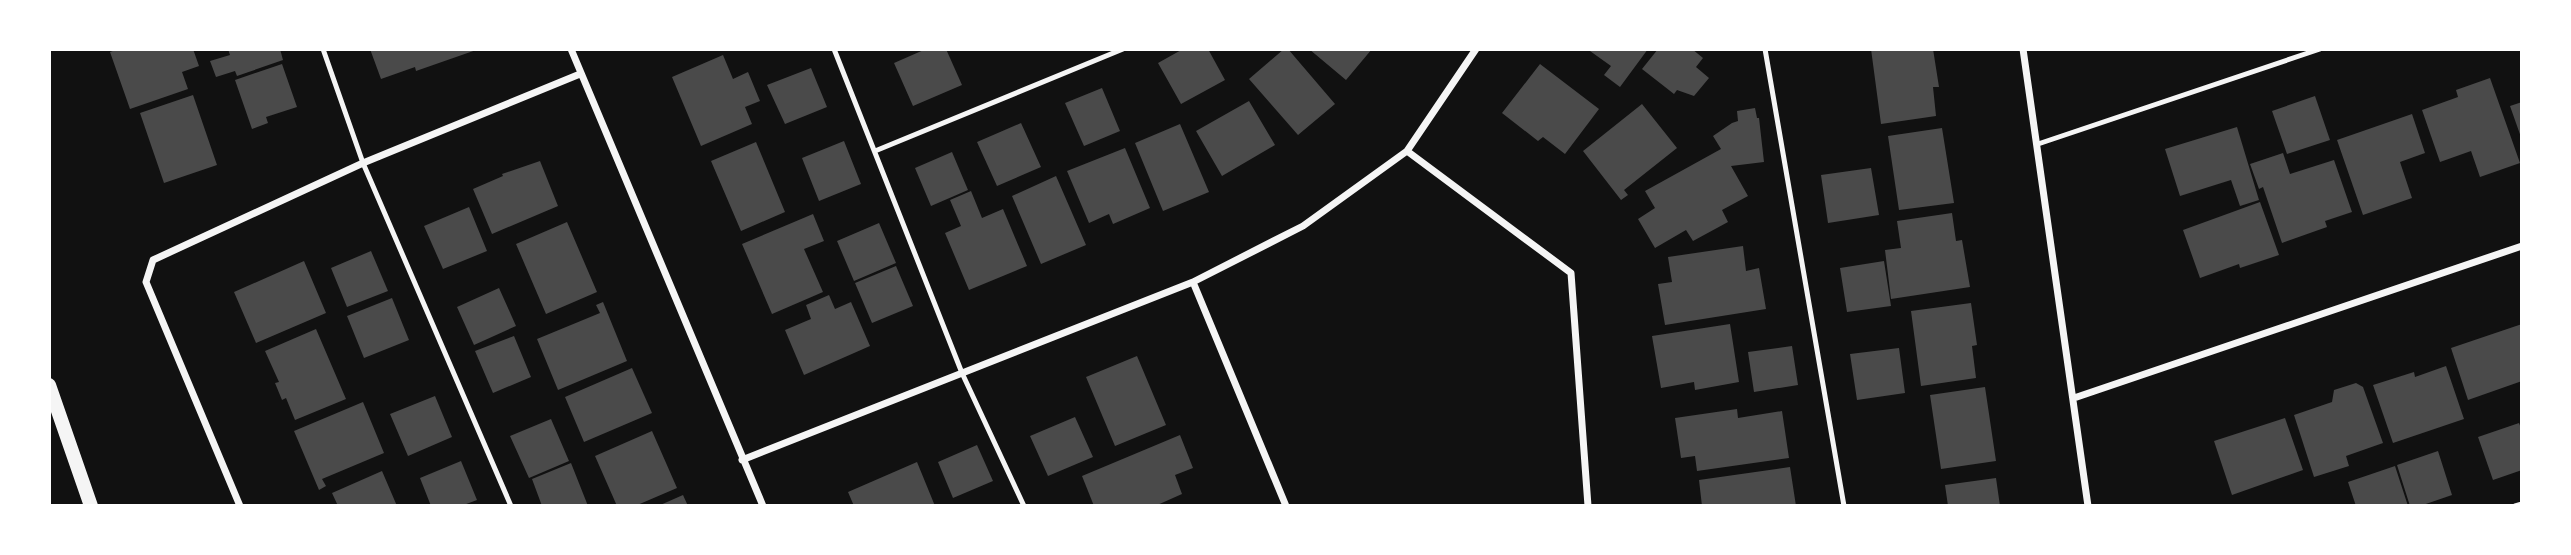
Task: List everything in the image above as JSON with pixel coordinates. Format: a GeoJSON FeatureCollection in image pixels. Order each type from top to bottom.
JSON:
{"type":"FeatureCollection","features":[{"type":"Feature","properties":{"kind":"main road"},"geometry":{"type":"LineString","coordinates":[[49,385],[91,506]]}},
{"type":"Feature","properties":{"kind":"street"},"geometry":{"type":"LineString","coordinates":[[571,49],[763,506]]}},
{"type":"Feature","properties":{"kind":"street"},"geometry":{"type":"LineString","coordinates":[[742,460],[1193,282],[1303,226],[1407,150],[1476,49]]}},
{"type":"Feature","properties":{"kind":"street"},"geometry":{"type":"LineString","coordinates":[[2023,49],[2088,506]]}},
{"type":"Feature","properties":{"kind":"street"},"geometry":{"type":"LineString","coordinates":[[240,506],[146,282],[153,260],[363,163],[580,74]]}},
{"type":"Feature","properties":{"kind":"street"},"geometry":{"type":"LineString","coordinates":[[1407,150],[1570,273],[1588,506]]}},
{"type":"Feature","properties":{"kind":"street"},"geometry":{"type":"LineString","coordinates":[[2074,398],[2522,246]]}},
{"type":"Feature","properties":{"kind":"street"},"geometry":{"type":"LineString","coordinates":[[1193,282],[1286,506]]}},
{"type":"Feature","properties":{"kind":"lane"},"geometry":{"type":"LineString","coordinates":[[323,49],[363,163],[512,506]]}},
{"type":"Feature","properties":{"kind":"lane"},"geometry":{"type":"LineString","coordinates":[[834,49],[962,373],[1024,506]]}},
{"type":"Feature","properties":{"kind":"lane"},"geometry":{"type":"LineString","coordinates":[[875,151],[1123,49]]}},
{"type":"Feature","properties":{"kind":"lane"},"geometry":{"type":"LineString","coordinates":[[1765,49],[1844,506]]}},
{"type":"Feature","properties":{"kind":"lane"},"geometry":{"type":"LineString","coordinates":[[2038,144],[2320,49]]}},
{"type":"Feature","properties":{"kind":"lane"},"geometry":{"type":"LineString","coordinates":[[2515,506],[2522,504]]}},
{"type":"Feature","properties":{"kind":"building"},"geometry":{"type":"Polygon","coordinates":[[[118,49],[193,49],[199,66],[182,72],[188,89],[130,109],[110,52],[118,49]]]}},
{"type":"Feature","properties":{"kind":"building"},"geometry":{"type":"Polygon","coordinates":[[[228,49],[280,49],[283,60],[237,76],[235,71],[216,77],[210,61],[230,55],[228,49]]]}},
{"type":"Feature","properties":{"kind":"building"},"geometry":{"type":"Polygon","coordinates":[[[370,49],[479,49],[416,71],[415,67],[381,79],[370,49]]]}},
{"type":"Feature","properties":{"kind":"building"},"geometry":{"type":"Polygon","coordinates":[[[926,49],[946,49],[962,85],[913,106],[894,63],[926,49]]]}},
{"type":"Feature","properties":{"kind":"building"},"geometry":{"type":"Polygon","coordinates":[[[1183,49],[1208,49],[1225,80],[1181,104],[1158,63],[1183,49]]]}},
{"type":"Feature","properties":{"kind":"building"},"geometry":{"type":"Polygon","coordinates":[[[1284,49],[1288,49],[1335,104],[1298,135],[1249,79],[1284,49]]]}},
{"type":"Feature","properties":{"kind":"building"},"geometry":{"type":"Polygon","coordinates":[[[1309,49],[1372,49],[1346,80],[1309,49]]]}},
{"type":"Feature","properties":{"kind":"building"},"geometry":{"type":"Polygon","coordinates":[[[1648,49],[1620,87],[1604,75],[1611,66],[1590,51],[1648,49]]]}},
{"type":"Feature","properties":{"kind":"building"},"geometry":{"type":"Polygon","coordinates":[[[1658,49],[1692,49],[1703,58],[1696,67],[1709,78],[1694,96],[1677,90],[1674,94],[1642,69],[1658,49]]]}},
{"type":"Feature","properties":{"kind":"building"},"geometry":{"type":"Polygon","coordinates":[[[1871,49],[1933,49],[1939,87],[1933,87],[1936,116],[1881,124],[1871,49]]]}},
{"type":"Feature","properties":{"kind":"building"},"geometry":{"type":"Polygon","coordinates":[[[723,55],[733,79],[748,72],[760,101],[745,107],[752,124],[701,146],[672,77],[723,55]]]}},
{"type":"Feature","properties":{"kind":"building"},"geometry":{"type":"Polygon","coordinates":[[[282,64],[297,107],[266,117],[268,123],[252,129],[235,80],[282,64]]]}},
{"type":"Feature","properties":{"kind":"building"},"geometry":{"type":"Polygon","coordinates":[[[1540,64],[1599,109],[1565,154],[1543,137],[1538,141],[1502,113],[1540,64]]]}},
{"type":"Feature","properties":{"kind":"building"},"geometry":{"type":"Polygon","coordinates":[[[811,68],[827,107],[785,124],[767,85],[811,68]]]}},
{"type":"Feature","properties":{"kind":"building"},"geometry":{"type":"Polygon","coordinates":[[[2490,78],[2520,163],[2480,177],[2471,151],[2440,162],[2422,110],[2458,97],[2456,90],[2490,78]]]}},
{"type":"Feature","properties":{"kind":"building"},"geometry":{"type":"Polygon","coordinates":[[[1102,88],[1120,131],[1084,146],[1065,103],[1102,88]]]}},
{"type":"Feature","properties":{"kind":"building"},"geometry":{"type":"Polygon","coordinates":[[[193,95],[217,165],[164,183],[140,113],[193,95]]]}},
{"type":"Feature","properties":{"kind":"building"},"geometry":{"type":"Polygon","coordinates":[[[2315,96],[2330,140],[2287,154],[2272,111],[2315,96]]]}},
{"type":"Feature","properties":{"kind":"building"},"geometry":{"type":"Polygon","coordinates":[[[1249,101],[1275,145],[1222,176],[1196,131],[1249,101]]]}},
{"type":"Feature","properties":{"kind":"building"},"geometry":{"type":"Polygon","coordinates":[[[2522,102],[2522,140],[2510,106],[2522,102]]]}},
{"type":"Feature","properties":{"kind":"building"},"geometry":{"type":"Polygon","coordinates":[[[1642,104],[1677,148],[1624,190],[1628,195],[1621,200],[1583,151],[1642,104]]]}},
{"type":"Feature","properties":{"kind":"building"},"geometry":{"type":"Polygon","coordinates":[[[1755,108],[1759,118],[1764,162],[1731,166],[1748,196],[1722,210],[1728,222],[1693,241],[1686,230],[1655,248],[1638,219],[1655,208],[1645,191],[1721,149],[1713,136],[1738,121],[1737,111],[1755,108]]]}},
{"type":"Feature","properties":{"kind":"building"},"geometry":{"type":"Polygon","coordinates":[[[2412,114],[2425,153],[2400,162],[2412,198],[2363,215],[2337,140],[2412,114]]]}},
{"type":"Feature","properties":{"kind":"building"},"geometry":{"type":"Polygon","coordinates":[[[1021,123],[1041,167],[997,186],[977,142],[1021,123]]]}},
{"type":"Feature","properties":{"kind":"building"},"geometry":{"type":"Polygon","coordinates":[[[1180,124],[1209,192],[1163,211],[1135,143],[1180,124]]]}},
{"type":"Feature","properties":{"kind":"building"},"geometry":{"type":"Polygon","coordinates":[[[2237,127],[2259,200],[2240,206],[2231,180],[2180,196],[2165,149],[2237,127]]]}},
{"type":"Feature","properties":{"kind":"building"},"geometry":{"type":"Polygon","coordinates":[[[1942,128],[1954,203],[1899,210],[1888,136],[1942,128]]]}},
{"type":"Feature","properties":{"kind":"building"},"geometry":{"type":"Polygon","coordinates":[[[844,141],[861,184],[819,201],[802,158],[844,141]]]}},
{"type":"Feature","properties":{"kind":"building"},"geometry":{"type":"Polygon","coordinates":[[[756,142],[785,212],[741,231],[711,161],[756,142]]]}},
{"type":"Feature","properties":{"kind":"building"},"geometry":{"type":"Polygon","coordinates":[[[1125,148],[1150,208],[1113,224],[1109,214],[1089,223],[1067,171],[1125,148]]]}},
{"type":"Feature","properties":{"kind":"building"},"geometry":{"type":"Polygon","coordinates":[[[952,152],[968,190],[931,206],[915,168],[952,152]]]}},
{"type":"Feature","properties":{"kind":"building"},"geometry":{"type":"Polygon","coordinates":[[[2283,153],[2290,174],[2334,160],[2352,212],[2325,221],[2327,227],[2282,243],[2263,187],[2259,189],[2250,164],[2283,153]]]}},
{"type":"Feature","properties":{"kind":"building"},"geometry":{"type":"Polygon","coordinates":[[[540,161],[558,206],[492,234],[473,189],[503,176],[502,174],[540,161]]]}},
{"type":"Feature","properties":{"kind":"building"},"geometry":{"type":"Polygon","coordinates":[[[1871,168],[1879,215],[1828,223],[1821,175],[1871,168]]]}},
{"type":"Feature","properties":{"kind":"building"},"geometry":{"type":"Polygon","coordinates":[[[1056,176],[1086,245],[1041,264],[1012,196],[1056,176]]]}},
{"type":"Feature","properties":{"kind":"building"},"geometry":{"type":"Polygon","coordinates":[[[971,191],[982,218],[1003,209],[1027,266],[969,290],[945,233],[961,226],[950,200],[971,191]]]}},
{"type":"Feature","properties":{"kind":"building"},"geometry":{"type":"Polygon","coordinates":[[[2260,202],[2279,255],[2240,268],[2239,264],[2200,278],[2183,230],[2260,202]]]}},
{"type":"Feature","properties":{"kind":"building"},"geometry":{"type":"Polygon","coordinates":[[[469,207],[487,251],[443,269],[424,226],[469,207]]]}},
{"type":"Feature","properties":{"kind":"building"},"geometry":{"type":"Polygon","coordinates":[[[1952,213],[1956,241],[1962,240],[1970,287],[1891,299],[1885,250],[1901,248],[1897,221],[1952,213]]]}},
{"type":"Feature","properties":{"kind":"building"},"geometry":{"type":"Polygon","coordinates":[[[813,214],[824,241],[804,249],[823,292],[772,314],[742,244],[813,214]]]}},
{"type":"Feature","properties":{"kind":"building"},"geometry":{"type":"Polygon","coordinates":[[[567,222],[597,292],[546,314],[516,244],[567,222]]]}},
{"type":"Feature","properties":{"kind":"building"},"geometry":{"type":"Polygon","coordinates":[[[879,223],[896,263],[854,281],[837,241],[879,223]]]}},
{"type":"Feature","properties":{"kind":"building"},"geometry":{"type":"Polygon","coordinates":[[[1743,246],[1746,271],[1759,268],[1766,309],[1665,325],[1658,284],[1672,282],[1668,257],[1743,246]]]}},
{"type":"Feature","properties":{"kind":"building"},"geometry":{"type":"Polygon","coordinates":[[[371,251],[388,291],[347,307],[331,268],[371,251]]]}},
{"type":"Feature","properties":{"kind":"building"},"geometry":{"type":"Polygon","coordinates":[[[304,261],[326,313],[256,343],[234,292],[304,261]]]}},
{"type":"Feature","properties":{"kind":"building"},"geometry":{"type":"Polygon","coordinates":[[[1884,261],[1891,306],[1847,312],[1840,268],[1884,261]]]}},
{"type":"Feature","properties":{"kind":"building"},"geometry":{"type":"Polygon","coordinates":[[[896,266],[913,306],[872,323],[855,283],[896,266]]]}},
{"type":"Feature","properties":{"kind":"building"},"geometry":{"type":"Polygon","coordinates":[[[499,288],[516,326],[474,345],[457,307],[499,288]]]}},
{"type":"Feature","properties":{"kind":"building"},"geometry":{"type":"Polygon","coordinates":[[[829,295],[835,309],[851,302],[870,346],[804,375],[785,330],[811,319],[806,305],[829,295]]]}},
{"type":"Feature","properties":{"kind":"building"},"geometry":{"type":"Polygon","coordinates":[[[392,298],[409,340],[364,358],[347,316],[392,298]]]}},
{"type":"Feature","properties":{"kind":"building"},"geometry":{"type":"Polygon","coordinates":[[[603,302],[627,361],[558,390],[537,339],[600,313],[596,305],[603,302]]]}},
{"type":"Feature","properties":{"kind":"building"},"geometry":{"type":"Polygon","coordinates":[[[1971,303],[1977,345],[1972,346],[1976,378],[1921,386],[1911,311],[1971,303]]]}},
{"type":"Feature","properties":{"kind":"building"},"geometry":{"type":"Polygon","coordinates":[[[1730,324],[1739,382],[1695,390],[1694,382],[1661,388],[1652,336],[1730,324]]]}},
{"type":"Feature","properties":{"kind":"building"},"geometry":{"type":"Polygon","coordinates":[[[2522,324],[2522,381],[2468,400],[2451,348],[2522,324]]]}},
{"type":"Feature","properties":{"kind":"building"},"geometry":{"type":"Polygon","coordinates":[[[316,329],[346,399],[295,420],[286,398],[282,400],[275,383],[279,382],[265,351],[316,329]]]}},
{"type":"Feature","properties":{"kind":"building"},"geometry":{"type":"Polygon","coordinates":[[[514,336],[531,377],[493,393],[475,351],[514,336]]]}},
{"type":"Feature","properties":{"kind":"building"},"geometry":{"type":"Polygon","coordinates":[[[1792,346],[1798,385],[1754,392],[1748,352],[1792,346]]]}},
{"type":"Feature","properties":{"kind":"building"},"geometry":{"type":"Polygon","coordinates":[[[1899,348],[1905,393],[1857,400],[1850,354],[1899,348]]]}},
{"type":"Feature","properties":{"kind":"building"},"geometry":{"type":"Polygon","coordinates":[[[1137,356],[1166,425],[1115,446],[1086,377],[1137,356]]]}},
{"type":"Feature","properties":{"kind":"building"},"geometry":{"type":"Polygon","coordinates":[[[2446,366],[2464,419],[2393,443],[2373,385],[2414,372],[2415,377],[2446,366]]]}},
{"type":"Feature","properties":{"kind":"building"},"geometry":{"type":"Polygon","coordinates":[[[632,368],[652,413],[584,442],[565,397],[632,368]]]}},
{"type":"Feature","properties":{"kind":"building"},"geometry":{"type":"Polygon","coordinates":[[[2356,383],[2363,387],[2383,443],[2346,456],[2349,466],[2314,477],[2294,415],[2332,402],[2334,390],[2356,383]]]}},
{"type":"Feature","properties":{"kind":"building"},"geometry":{"type":"Polygon","coordinates":[[[1985,387],[1996,461],[1941,469],[1930,395],[1985,387]]]}},
{"type":"Feature","properties":{"kind":"building"},"geometry":{"type":"Polygon","coordinates":[[[435,396],[452,437],[408,456],[390,414],[435,396]]]}},
{"type":"Feature","properties":{"kind":"building"},"geometry":{"type":"Polygon","coordinates":[[[363,402],[384,453],[322,479],[326,486],[319,490],[294,431],[363,402]]]}},
{"type":"Feature","properties":{"kind":"building"},"geometry":{"type":"Polygon","coordinates":[[[1737,409],[1738,418],[1782,411],[1789,458],[1697,471],[1695,456],[1681,458],[1675,418],[1737,409]]]}},
{"type":"Feature","properties":{"kind":"building"},"geometry":{"type":"Polygon","coordinates":[[[1075,417],[1093,457],[1048,476],[1030,436],[1075,417]]]}},
{"type":"Feature","properties":{"kind":"building"},"geometry":{"type":"Polygon","coordinates":[[[2285,418],[2303,470],[2232,495],[2214,441],[2285,418]]]}},
{"type":"Feature","properties":{"kind":"building"},"geometry":{"type":"Polygon","coordinates":[[[551,419],[569,461],[529,478],[510,436],[551,419]]]}},
{"type":"Feature","properties":{"kind":"building"},"geometry":{"type":"Polygon","coordinates":[[[2519,423],[2522,431],[2522,470],[2493,480],[2478,437],[2519,423]]]}},
{"type":"Feature","properties":{"kind":"building"},"geometry":{"type":"Polygon","coordinates":[[[652,431],[677,488],[635,506],[617,506],[595,456],[652,431]]]}},
{"type":"Feature","properties":{"kind":"building"},"geometry":{"type":"Polygon","coordinates":[[[1180,435],[1193,468],[1175,475],[1182,494],[1155,506],[1094,506],[1082,476],[1180,435]]]}},
{"type":"Feature","properties":{"kind":"building"},"geometry":{"type":"Polygon","coordinates":[[[977,445],[993,481],[953,498],[938,462],[977,445]]]}},
{"type":"Feature","properties":{"kind":"building"},"geometry":{"type":"Polygon","coordinates":[[[2438,451],[2452,495],[2420,506],[2410,506],[2397,465],[2438,451]]]}},
{"type":"Feature","properties":{"kind":"building"},"geometry":{"type":"Polygon","coordinates":[[[461,461],[477,500],[461,506],[431,506],[420,478],[461,461]]]}},
{"type":"Feature","properties":{"kind":"building"},"geometry":{"type":"Polygon","coordinates":[[[917,462],[935,506],[854,506],[848,492],[917,462]]]}},
{"type":"Feature","properties":{"kind":"building"},"geometry":{"type":"Polygon","coordinates":[[[571,463],[588,506],[542,506],[532,479],[571,463]]]}},
{"type":"Feature","properties":{"kind":"building"},"geometry":{"type":"Polygon","coordinates":[[[2395,466],[2408,506],[2356,506],[2348,482],[2395,466]]]}},
{"type":"Feature","properties":{"kind":"building"},"geometry":{"type":"Polygon","coordinates":[[[1790,467],[1796,506],[1702,506],[1699,480],[1790,467]]]}},
{"type":"Feature","properties":{"kind":"building"},"geometry":{"type":"Polygon","coordinates":[[[382,471],[397,506],[338,506],[332,493],[382,471]]]}},
{"type":"Feature","properties":{"kind":"building"},"geometry":{"type":"Polygon","coordinates":[[[1996,478],[2000,506],[1948,506],[1945,485],[1996,478]]]}},
{"type":"Feature","properties":{"kind":"building"},"geometry":{"type":"Polygon","coordinates":[[[683,495],[688,506],[658,506],[683,495]]]}}]}
